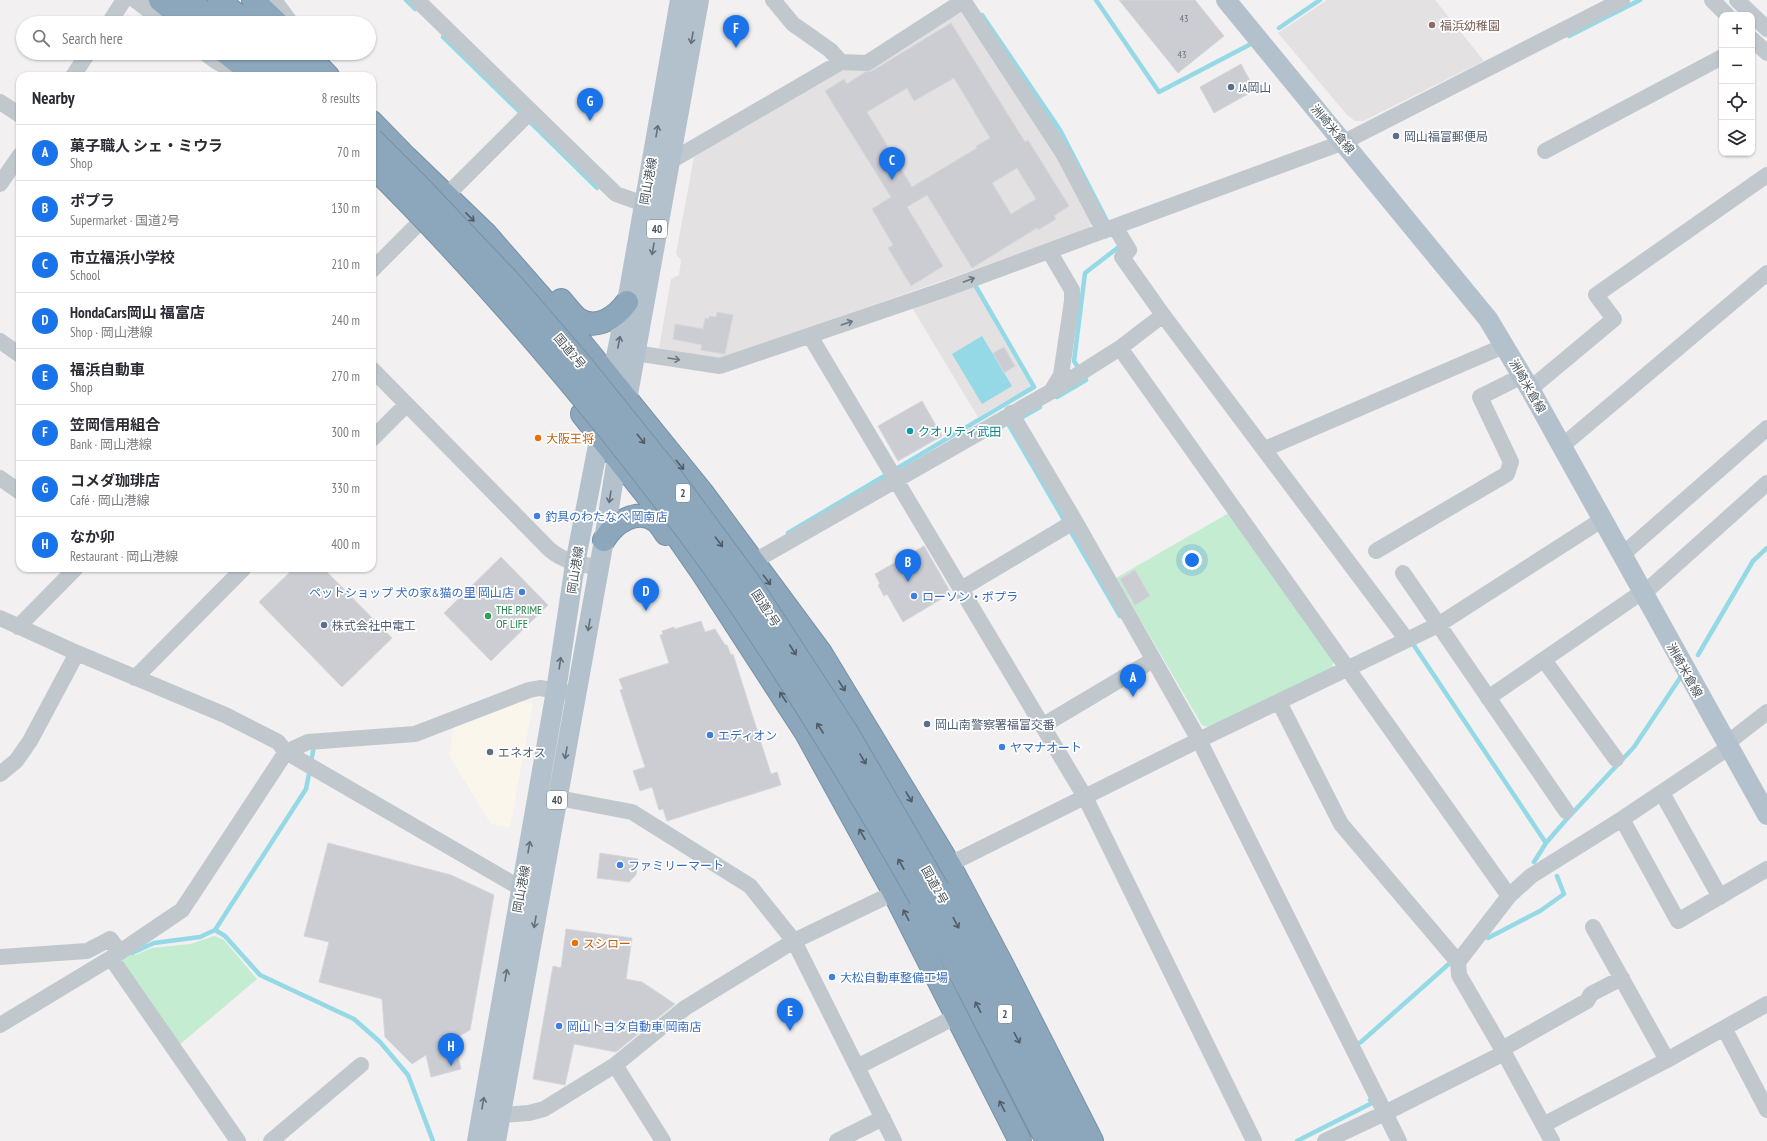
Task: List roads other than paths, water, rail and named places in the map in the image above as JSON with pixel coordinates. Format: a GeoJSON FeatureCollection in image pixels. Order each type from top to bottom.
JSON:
{"type":"FeatureCollection","features":[{"type":"Feature","properties":{"kind":"highway"},"geometry":{"type":"LineString","coordinates":[[160,0],[179,16]]}},
{"type":"Feature","properties":{"kind":"highway"},"geometry":{"type":"LineString","coordinates":[[188,0],[207,16]]}},
{"type":"Feature","properties":{"kind":"highway"},"geometry":{"type":"LineString","coordinates":[[219,0],[238,16]]}},
{"type":"Feature","properties":{"kind":"highway"},"geometry":{"type":"LineString","coordinates":[[253,0],[270,16]]}},
{"type":"Feature","properties":{"kind":"highway"},"geometry":{"type":"LineString","coordinates":[[235,60],[249,72]]}},
{"type":"Feature","properties":{"kind":"highway"},"geometry":{"type":"LineString","coordinates":[[259,60],[272,72]]}},
{"type":"Feature","properties":{"kind":"highway"},"geometry":{"type":"LineString","coordinates":[[289,60],[302,72]]}},
{"type":"Feature","properties":{"kind":"highway"},"geometry":{"type":"LineString","coordinates":[[313,60],[324,72]]}},
{"type":"Feature","properties":{"kind":"highway"},"geometry":{"type":"LineString","coordinates":[[376,126],[486,234],[611,380]]}},
{"type":"Feature","properties":{"kind":"highway","name":"国道2号"},"geometry":{"type":"LineString","coordinates":[[376,143],[425,192],[512,284],[581,364],[666,471],[749,582],[843,726],[929,894],[968,988],[1047,1141]]}},
{"type":"Feature","properties":{"kind":"highway"},"geometry":{"type":"LineString","coordinates":[[406,157],[436,205],[606,408],[621,432]]}},
{"type":"Feature","properties":{"kind":"highway","name":"国道2号"},"geometry":{"type":"LineString","coordinates":[[376,170],[483,280],[566,376],[653,485],[730,591],[929,894],[1029,1061],[1069,1141]]}},
{"type":"Feature","properties":{"kind":"highway"},"geometry":{"type":"LineString","coordinates":[[376,183],[462,271],[516,334],[660,512],[728,611],[806,733],[894,892],[1020,1141]]}},
{"type":"Feature","properties":{"kind":"highway"},"geometry":{"type":"LineString","coordinates":[[486,234],[522,256],[577,318],[584,322],[596,323],[607,320],[619,312],[626,302]]}},
{"type":"Feature","properties":{"kind":"highway","name":"2"},"geometry":{"type":"LineString","coordinates":[[611,380],[702,492],[821,653],[949,864],[1001,962],[1092,1141]]}},
{"type":"Feature","properties":{"kind":"highway"},"geometry":{"type":"LineString","coordinates":[[604,540],[610,530],[625,519],[645,516],[656,521],[710,595],[728,611]]}},
{"type":"Feature","properties":{"kind":"main road","name":"岡山港線"},"geometry":{"type":"LineString","coordinates":[[477,1141],[531,891],[558,798],[600,567],[635,353],[652,207],[680,0]]}},
{"type":"Feature","properties":{"kind":"main road","name":"岡山港線"},"geometry":{"type":"LineString","coordinates":[[496,1141],[531,891],[556,691],[575,564],[626,302],[652,207],[669,162],[698,0]]}},
{"type":"Feature","properties":{"kind":"main road","name":"洲崎米倉線"},"geometry":{"type":"LineString","coordinates":[[1226,0],[1488,319],[1526,382],[1603,519],[1767,816]]}},
{"type":"Feature","properties":{"kind":"street"},"geometry":{"type":"LineString","coordinates":[[114,16],[124,0]]}},
{"type":"Feature","properties":{"kind":"street"},"geometry":{"type":"LineString","coordinates":[[135,0],[156,16]]}},
{"type":"Feature","properties":{"kind":"street"},"geometry":{"type":"LineString","coordinates":[[274,0],[286,16]]}},
{"type":"Feature","properties":{"kind":"street"},"geometry":{"type":"LineString","coordinates":[[417,0],[530,112],[616,194],[652,207]]}},
{"type":"Feature","properties":{"kind":"street"},"geometry":{"type":"LineString","coordinates":[[773,0],[793,24],[830,50],[841,62]]}},
{"type":"Feature","properties":{"kind":"street"},"geometry":{"type":"LineString","coordinates":[[669,162],[841,62],[867,63],[963,0],[1063,153],[1110,229],[1129,250],[1122,257],[1163,315],[1267,448],[1407,640]]}},
{"type":"Feature","properties":{"kind":"street"},"geometry":{"type":"LineString","coordinates":[[635,353],[720,366],[810,336],[1049,251],[1344,142],[1622,0]]}},
{"type":"Feature","properties":{"kind":"street"},"geometry":{"type":"LineString","coordinates":[[1712,0],[1724,12]]}},
{"type":"Feature","properties":{"kind":"street"},"geometry":{"type":"LineString","coordinates":[[1736,0],[1767,53]]}},
{"type":"Feature","properties":{"kind":"street"},"geometry":{"type":"LineString","coordinates":[[1545,151],[1719,59]]}},
{"type":"Feature","properties":{"kind":"street"},"geometry":{"type":"LineString","coordinates":[[76,72],[83,60]]}},
{"type":"Feature","properties":{"kind":"street"},"geometry":{"type":"LineString","coordinates":[[214,60],[236,72]]}},
{"type":"Feature","properties":{"kind":"street"},"geometry":{"type":"LineString","coordinates":[[319,60],[328,72]]}},
{"type":"Feature","properties":{"kind":"street"},"geometry":{"type":"LineString","coordinates":[[0,102],[16,112]]}},
{"type":"Feature","properties":{"kind":"street"},"geometry":{"type":"LineString","coordinates":[[447,195],[530,112]]}},
{"type":"Feature","properties":{"kind":"street"},"geometry":{"type":"LineString","coordinates":[[0,184],[16,160]]}},
{"type":"Feature","properties":{"kind":"street"},"geometry":{"type":"LineString","coordinates":[[1376,551],[1508,474],[1510,462],[1480,397],[1526,382],[1614,319],[1596,295],[1767,174]]}},
{"type":"Feature","properties":{"kind":"street"},"geometry":{"type":"LineString","coordinates":[[376,266],[417,225]]}},
{"type":"Feature","properties":{"kind":"street"},"geometry":{"type":"LineString","coordinates":[[1049,251],[1072,290],[1072,301],[1061,375],[1052,390]]}},
{"type":"Feature","properties":{"kind":"street"},"geometry":{"type":"LineString","coordinates":[[1562,446],[1767,273]]}},
{"type":"Feature","properties":{"kind":"street"},"geometry":{"type":"LineString","coordinates":[[753,562],[892,475],[1010,418],[1120,348],[1163,315]]}},
{"type":"Feature","properties":{"kind":"street"},"geometry":{"type":"LineString","coordinates":[[810,336],[1085,797],[1254,1141]]}},
{"type":"Feature","properties":{"kind":"street"},"geometry":{"type":"LineString","coordinates":[[0,341],[16,352]]}},
{"type":"Feature","properties":{"kind":"street"},"geometry":{"type":"LineString","coordinates":[[1267,448],[1504,346]]}},
{"type":"Feature","properties":{"kind":"street"},"geometry":{"type":"LineString","coordinates":[[1120,348],[1509,896]]}},
{"type":"Feature","properties":{"kind":"street"},"geometry":{"type":"LineString","coordinates":[[376,373],[550,550],[560,558],[575,564],[600,567]]}},
{"type":"Feature","properties":{"kind":"street"},"geometry":{"type":"LineString","coordinates":[[376,435],[406,405]]}},
{"type":"Feature","properties":{"kind":"street"},"geometry":{"type":"LineString","coordinates":[[1010,418],[1149,662],[1199,740],[1399,1141]]}},
{"type":"Feature","properties":{"kind":"street"},"geometry":{"type":"LineString","coordinates":[[1622,555],[1767,428]]}},
{"type":"Feature","properties":{"kind":"street"},"geometry":{"type":"LineString","coordinates":[[0,478],[16,489]]}},
{"type":"Feature","properties":{"kind":"street"},"geometry":{"type":"LineString","coordinates":[[1488,698],[1643,593],[1767,483]]}},
{"type":"Feature","properties":{"kind":"street"},"geometry":{"type":"LineString","coordinates":[[500,1115],[529,1114],[544,1109],[615,1065],[685,1008],[794,941],[1199,740],[1438,625],[1603,519]]}},
{"type":"Feature","properties":{"kind":"street"},"geometry":{"type":"LineString","coordinates":[[961,589],[1070,524]]}},
{"type":"Feature","properties":{"kind":"street"},"geometry":{"type":"LineString","coordinates":[[18,626],[72,572]]}},
{"type":"Feature","properties":{"kind":"street"},"geometry":{"type":"LineString","coordinates":[[135,678],[240,572]]}},
{"type":"Feature","properties":{"kind":"street"},"geometry":{"type":"LineString","coordinates":[[1403,573],[1566,811]]}},
{"type":"Feature","properties":{"kind":"street"},"geometry":{"type":"LineString","coordinates":[[0,618],[135,678],[225,715],[278,742],[286,752],[531,891]]}},
{"type":"Feature","properties":{"kind":"street"},"geometry":{"type":"LineString","coordinates":[[0,774],[16,761],[30,741],[78,653]]}},
{"type":"Feature","properties":{"kind":"street"},"geometry":{"type":"LineString","coordinates":[[1544,660],[1616,759]]}},
{"type":"Feature","properties":{"kind":"street"},"geometry":{"type":"LineString","coordinates":[[1042,726],[1149,662]]}},
{"type":"Feature","properties":{"kind":"street"},"geometry":{"type":"LineString","coordinates":[[0,1024],[182,910],[286,752],[308,742],[415,734],[529,690],[540,688],[576,694]]}},
{"type":"Feature","properties":{"kind":"street"},"geometry":{"type":"LineString","coordinates":[[1279,702],[1341,824],[1458,962],[1459,975],[1505,1048],[1547,1123],[1552,1141]]}},
{"type":"Feature","properties":{"kind":"street"},"geometry":{"type":"LineString","coordinates":[[1458,962],[1509,896],[1531,876],[1662,793],[1727,746],[1767,712]]}},
{"type":"Feature","properties":{"kind":"street"},"geometry":{"type":"LineString","coordinates":[[1662,793],[1720,897]]}},
{"type":"Feature","properties":{"kind":"street"},"geometry":{"type":"LineString","coordinates":[[558,798],[632,812],[750,886],[794,941],[894,1141]]}},
{"type":"Feature","properties":{"kind":"street"},"geometry":{"type":"LineString","coordinates":[[1622,819],[1678,921],[1767,869]]}},
{"type":"Feature","properties":{"kind":"street"},"geometry":{"type":"LineString","coordinates":[[1593,927],[1665,1056]]}},
{"type":"Feature","properties":{"kind":"street"},"geometry":{"type":"LineString","coordinates":[[0,957],[87,951],[110,939],[119,949],[238,1141]]}},
{"type":"Feature","properties":{"kind":"street"},"geometry":{"type":"LineString","coordinates":[[1325,1141],[1385,1113],[1505,1048],[1587,1001],[1592,994],[1622,978]]}},
{"type":"Feature","properties":{"kind":"street"},"geometry":{"type":"LineString","coordinates":[[1547,1123],[1665,1056],[1766,1007]]}},
{"type":"Feature","properties":{"kind":"street"},"geometry":{"type":"LineString","coordinates":[[857,1067],[957,1016]]}},
{"type":"Feature","properties":{"kind":"street"},"geometry":{"type":"LineString","coordinates":[[1724,1028],[1767,1110]]}},
{"type":"Feature","properties":{"kind":"street"},"geometry":{"type":"LineString","coordinates":[[271,1141],[362,1065]]}},
{"type":"Feature","properties":{"kind":"street"},"geometry":{"type":"LineString","coordinates":[[615,1065],[663,1141]]}},
{"type":"Feature","properties":{"kind":"street"},"geometry":{"type":"LineString","coordinates":[[837,1141],[883,1118]]}},
{"type":"Feature","properties":{"kind":"water"},"geometry":{"type":"Polygon","coordinates":[[[982,336],[1012,386],[982,404],[952,354],[982,336]]]}},
{"type":"Feature","properties":{"kind":"waterway"},"geometry":{"type":"LineString","coordinates":[[406,0],[415,9]]}},
{"type":"Feature","properties":{"kind":"waterway"},"geometry":{"type":"LineString","coordinates":[[1096,0],[1159,92],[1249,45]]}},
{"type":"Feature","properties":{"kind":"waterway"},"geometry":{"type":"LineString","coordinates":[[1279,28],[1320,0]]}},
{"type":"Feature","properties":{"kind":"waterway"},"geometry":{"type":"LineString","coordinates":[[1569,36],[1640,0]]}},
{"type":"Feature","properties":{"kind":"waterway"},"geometry":{"type":"LineString","coordinates":[[982,15],[1060,130],[1109,225]]}},
{"type":"Feature","properties":{"kind":"waterway"},"geometry":{"type":"LineString","coordinates":[[443,37],[521,113]]}},
{"type":"Feature","properties":{"kind":"waterway"},"geometry":{"type":"LineString","coordinates":[[531,123],[597,188]]}},
{"type":"Feature","properties":{"kind":"waterway"},"geometry":{"type":"LineString","coordinates":[[1057,397],[1086,380],[1074,361],[1085,273],[1120,246]]}},
{"type":"Feature","properties":{"kind":"waterway"},"geometry":{"type":"LineString","coordinates":[[788,533],[1034,387],[975,285]]}},
{"type":"Feature","properties":{"kind":"waterway"},"geometry":{"type":"LineString","coordinates":[[1019,419],[1040,407]]}},
{"type":"Feature","properties":{"kind":"waterway"},"geometry":{"type":"LineString","coordinates":[[1006,420],[1120,616]]}},
{"type":"Feature","properties":{"kind":"waterway"},"geometry":{"type":"LineString","coordinates":[[1698,655],[1753,561],[1767,548]]}},
{"type":"Feature","properties":{"kind":"waterway"},"geometry":{"type":"LineString","coordinates":[[1413,644],[1546,843],[1634,747],[1682,675]]}},
{"type":"Feature","properties":{"kind":"waterway"},"geometry":{"type":"LineString","coordinates":[[311,762],[314,746]]}},
{"type":"Feature","properties":{"kind":"waterway"},"geometry":{"type":"LineString","coordinates":[[129,950],[132,953],[154,943],[200,937],[215,930],[306,789],[310,769]]}},
{"type":"Feature","properties":{"kind":"waterway"},"geometry":{"type":"LineString","coordinates":[[1534,862],[1546,843]]}},
{"type":"Feature","properties":{"kind":"waterway"},"geometry":{"type":"LineString","coordinates":[[1488,938],[1540,911],[1564,894],[1557,876]]}},
{"type":"Feature","properties":{"kind":"waterway"},"geometry":{"type":"LineString","coordinates":[[215,930],[225,936],[260,975],[354,1019],[380,1042],[408,1075],[433,1141]]}},
{"type":"Feature","properties":{"kind":"waterway"},"geometry":{"type":"LineString","coordinates":[[1354,1045],[1361,1042],[1451,962]]}},
{"type":"Feature","properties":{"kind":"waterway"},"geometry":{"type":"LineString","coordinates":[[1297,1141],[1372,1103],[1370,1100]]}},
{"type":"Feature","properties":{"kind":"place","name":"福浜幼稚園"},"geometry":{"type":"Point","coordinates":[1432,25]}},
{"type":"Feature","properties":{"kind":"place","name":"笠岡信用組合"},"geometry":{"type":"Point","coordinates":[736,48]}},
{"type":"Feature","properties":{"kind":"place","name":"JA岡山"},"geometry":{"type":"Point","coordinates":[1231,87]}},
{"type":"Feature","properties":{"kind":"place","name":"コメダ珈琲店"},"geometry":{"type":"Point","coordinates":[590,121]}},
{"type":"Feature","properties":{"kind":"place","name":"岡山福富郵便局"},"geometry":{"type":"Point","coordinates":[1396,136]}},
{"type":"Feature","properties":{"kind":"place","name":"市立福浜小学校"},"geometry":{"type":"Point","coordinates":[892,180]}},
{"type":"Feature","properties":{"kind":"place","name":"クオリティ武田"},"geometry":{"type":"Point","coordinates":[910,431]}},
{"type":"Feature","properties":{"kind":"place","name":"大阪王将"},"geometry":{"type":"Point","coordinates":[538,438]}},
{"type":"Feature","properties":{"kind":"place","name":"釣具のわたなべ 岡南店"},"geometry":{"type":"Point","coordinates":[537,516]}},
{"type":"Feature","properties":{"kind":"place","name":"ポプラ"},"geometry":{"type":"Point","coordinates":[908,582]}},
{"type":"Feature","properties":{"kind":"place","name":"ペットショップ 犬の家&猫の里 岡山店"},"geometry":{"type":"Point","coordinates":[522,592]}},
{"type":"Feature","properties":{"kind":"place","name":"ローソン・ポプラ"},"geometry":{"type":"Point","coordinates":[914,596]}},
{"type":"Feature","properties":{"kind":"place","name":"HondaCars岡山 福富店"},"geometry":{"type":"Point","coordinates":[646,611]}},
{"type":"Feature","properties":{"kind":"place","name":"THE PRIME OF LIFE"},"geometry":{"type":"Point","coordinates":[488,616]}},
{"type":"Feature","properties":{"kind":"place","name":"株式会社中電工"},"geometry":{"type":"Point","coordinates":[324,625]}},
{"type":"Feature","properties":{"kind":"place","name":"菓子職人 シェ・ミウラ"},"geometry":{"type":"Point","coordinates":[1133,697]}},
{"type":"Feature","properties":{"kind":"place","name":"岡山南警察署福富交番"},"geometry":{"type":"Point","coordinates":[927,724]}},
{"type":"Feature","properties":{"kind":"place","name":"エディオン"},"geometry":{"type":"Point","coordinates":[710,735]}},
{"type":"Feature","properties":{"kind":"place","name":"ヤマナオート"},"geometry":{"type":"Point","coordinates":[1002,747]}},
{"type":"Feature","properties":{"kind":"place","name":"エネオス"},"geometry":{"type":"Point","coordinates":[490,752]}},
{"type":"Feature","properties":{"kind":"place","name":"ファミリーマート"},"geometry":{"type":"Point","coordinates":[620,865]}},
{"type":"Feature","properties":{"kind":"place","name":"スシロー"},"geometry":{"type":"Point","coordinates":[575,943]}},
{"type":"Feature","properties":{"kind":"place","name":"大松自動車整備工場"},"geometry":{"type":"Point","coordinates":[832,977]}},
{"type":"Feature","properties":{"kind":"place","name":"岡山トヨタ自動車 岡南店"},"geometry":{"type":"Point","coordinates":[559,1026]}},
{"type":"Feature","properties":{"kind":"place","name":"福浜自動車"},"geometry":{"type":"Point","coordinates":[790,1031]}},
{"type":"Feature","properties":{"kind":"place","name":"なか卯"},"geometry":{"type":"Point","coordinates":[451,1066]}}]}
